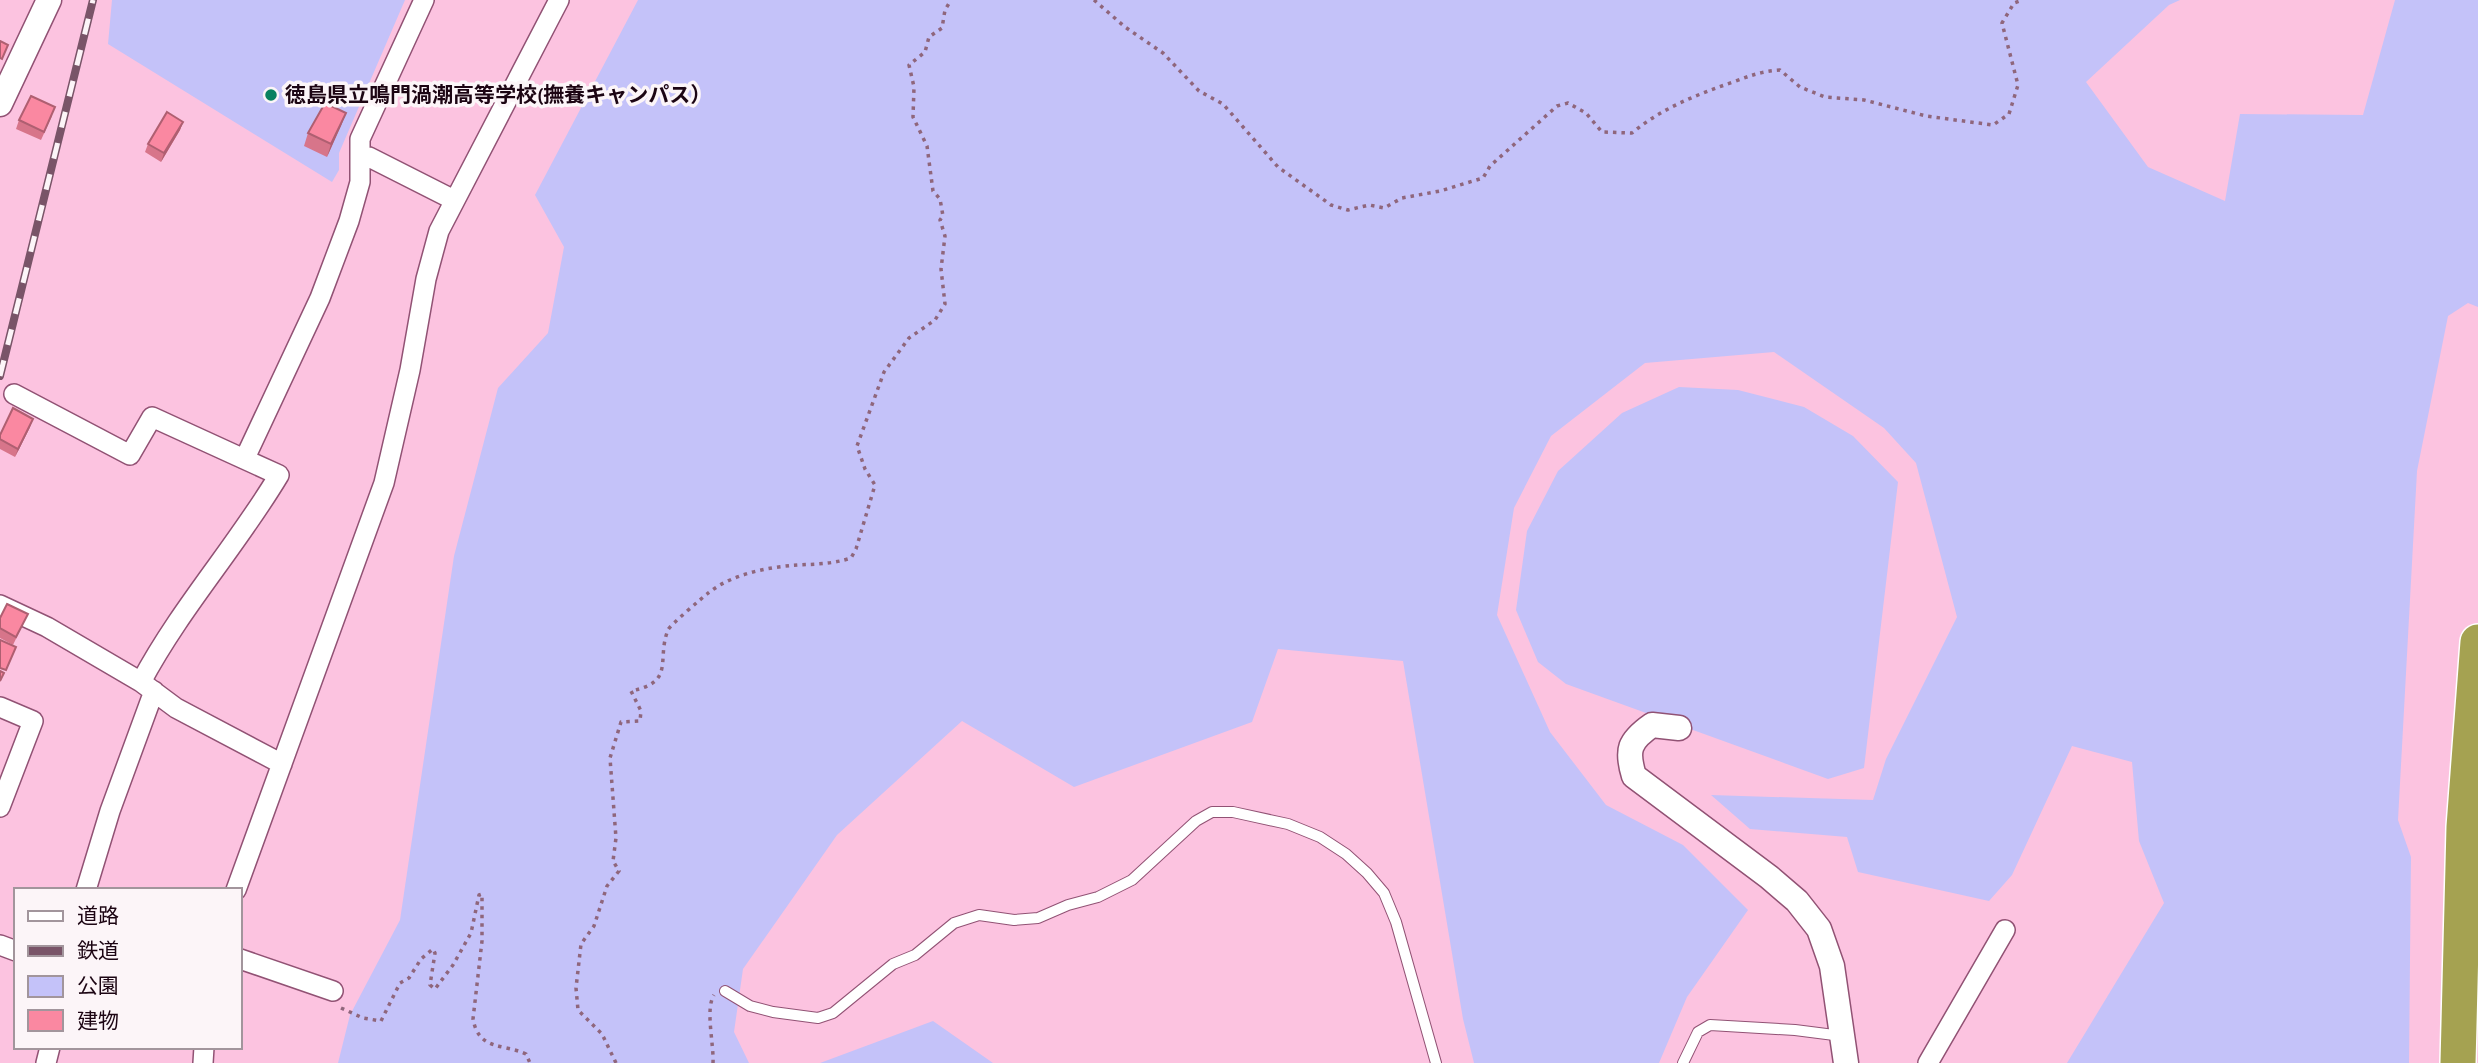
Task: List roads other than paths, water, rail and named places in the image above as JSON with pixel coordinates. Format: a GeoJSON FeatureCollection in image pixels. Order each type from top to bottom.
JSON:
{"type":"FeatureCollection","features":[{"type":"Feature","properties":{"kind":"highway"},"geometry":{"type":"LineString","coordinates":[[2458,1063],[2464,827],[2478,642]]}},
{"type":"Feature","properties":{"kind":"street"},"geometry":{"type":"LineString","coordinates":[[0,104],[49,0]]}},
{"type":"Feature","properties":{"kind":"street"},"geometry":{"type":"LineString","coordinates":[[245,458],[320,298],[349,221],[360,182],[360,139],[424,0]]}},
{"type":"Feature","properties":{"kind":"street"},"geometry":{"type":"LineString","coordinates":[[237,888],[384,483],[410,370],[426,279],[439,231],[559,0]]}},
{"type":"Feature","properties":{"kind":"street"},"geometry":{"type":"LineString","coordinates":[[359,158],[369,157],[454,200]]}},
{"type":"Feature","properties":{"kind":"street"},"geometry":{"type":"LineString","coordinates":[[14,394],[130,455],[152,417],[279,475],[256,513],[198,589],[162,642],[87,888]]}},
{"type":"Feature","properties":{"kind":"street"},"geometry":{"type":"LineString","coordinates":[[0,605],[47,626],[147,686],[176,708],[282,764]]}},
{"type":"Feature","properties":{"kind":"street"},"geometry":{"type":"LineString","coordinates":[[0,707],[33,721],[0,807]]}},
{"type":"Feature","properties":{"kind":"street"},"geometry":{"type":"LineString","coordinates":[[1679,728],[1652,725],[1636,737],[1628,756],[1634,776],[1769,877],[1797,901],[1819,929],[1832,966],[1846,1063]]}},
{"type":"Feature","properties":{"kind":"street"},"geometry":{"type":"LineString","coordinates":[[1928,1063],[2005,930]]}},
{"type":"Feature","properties":{"kind":"street"},"geometry":{"type":"LineString","coordinates":[[242,960],[332,997]]}},
{"type":"Feature","properties":{"kind":"lane"},"geometry":{"type":"LineString","coordinates":[[725,991],[750,1006],[773,1012],[818,1018],[834,1013],[893,964],[915,954],[954,923],[979,915],[1014,920],[1038,918],[1068,905],[1098,897],[1132,880],[1196,821],[1212,812],[1233,812],[1288,824],[1320,837],[1360,867],[1384,893],[1396,922],[1436,1063]]}},
{"type":"Feature","properties":{"kind":"lane"},"geometry":{"type":"LineString","coordinates":[[1683,1063],[1698,1032],[1710,1025],[1843,1036]]}},
{"type":"Feature","properties":{"kind":"railway"},"geometry":{"type":"LineString","coordinates":[[0,376],[93,0]]}},
{"type":"Feature","properties":{"kind":"place","name":"徳島県立鳴門渦潮高等学校(撫養キャンパス）"},"geometry":{"type":"Point","coordinates":[271,95]}}]}
